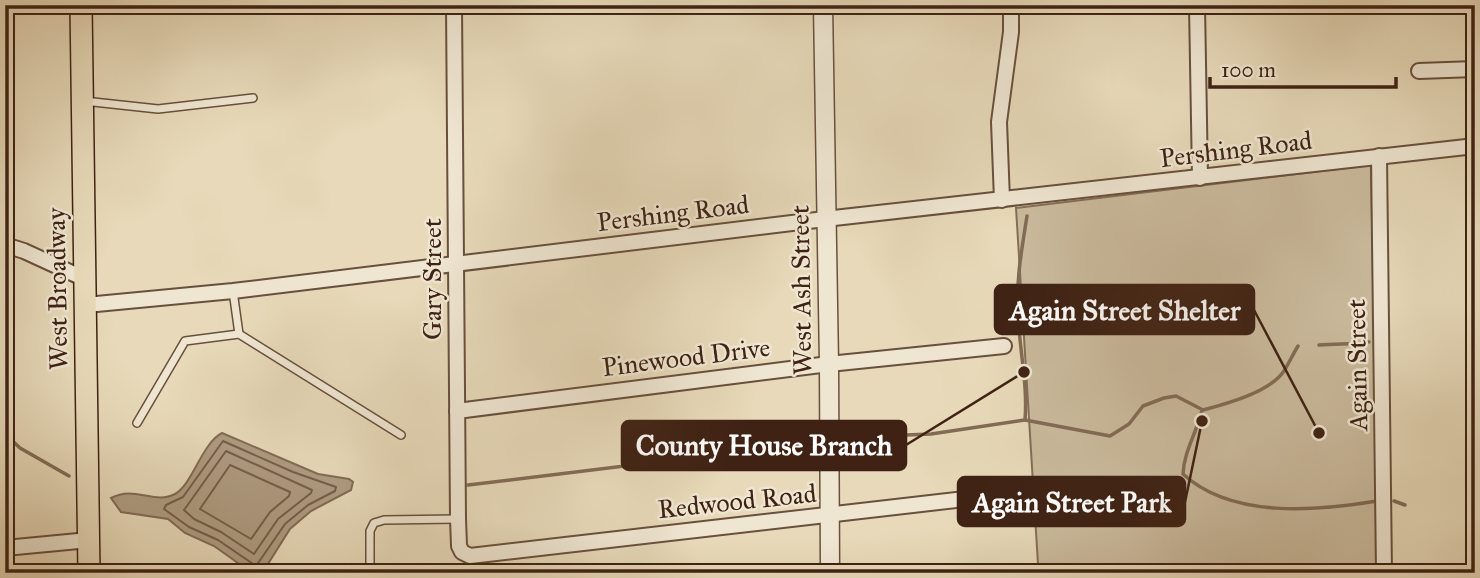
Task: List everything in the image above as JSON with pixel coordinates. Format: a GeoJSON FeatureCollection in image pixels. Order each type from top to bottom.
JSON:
{"type":"FeatureCollection","features":[{"type":"Feature","properties":{"kind":"main road","name":"West Broadway"},"geometry":{"type":"LineString","coordinates":[[81,5],[89,573]]}},
{"type":"Feature","properties":{"kind":"street","name":"Gary Street"},"geometry":{"type":"LineString","coordinates":[[454,5],[458,519],[459,546],[462,552]]}},
{"type":"Feature","properties":{"kind":"street","name":"West Ash Street"},"geometry":{"type":"LineString","coordinates":[[823,5],[825,219],[830,364],[830,573]]}},
{"type":"Feature","properties":{"kind":"street"},"geometry":{"type":"LineString","coordinates":[[1002,200],[999,122],[1011,32],[1010,5]]}},
{"type":"Feature","properties":{"kind":"street"},"geometry":{"type":"LineString","coordinates":[[1196,5],[1200,178]]}},
{"type":"Feature","properties":{"kind":"street"},"geometry":{"type":"LineString","coordinates":[[1419,71],[1475,69]]}},
{"type":"Feature","properties":{"kind":"street","name":"Pershing Road"},"geometry":{"type":"LineString","coordinates":[[86,305],[233,291],[825,219],[1475,146]]}},
{"type":"Feature","properties":{"kind":"street","name":"Again Street"},"geometry":{"type":"LineString","coordinates":[[1380,156],[1384,573]]}},
{"type":"Feature","properties":{"kind":"street"},"geometry":{"type":"LineString","coordinates":[[5,245],[24,250],[85,279]]}},
{"type":"Feature","properties":{"kind":"street","name":"Pinewood Drive"},"geometry":{"type":"LineString","coordinates":[[457,411],[830,364],[1004,346]]}},
{"type":"Feature","properties":{"kind":"street","name":"Redwood Road"},"geometry":{"type":"LineString","coordinates":[[462,552],[470,556],[1017,493]]}},
{"type":"Feature","properties":{"kind":"street"},"geometry":{"type":"LineString","coordinates":[[5,548],[89,540]]}},
{"type":"Feature","properties":{"kind":"lane"},"geometry":{"type":"LineString","coordinates":[[83,101],[158,109],[253,98]]}},
{"type":"Feature","properties":{"kind":"lane"},"geometry":{"type":"LineString","coordinates":[[233,291],[239,334]]}},
{"type":"Feature","properties":{"kind":"lane"},"geometry":{"type":"LineString","coordinates":[[138,423],[185,341],[239,334],[401,435]]}},
{"type":"Feature","properties":{"kind":"lane"},"geometry":{"type":"LineString","coordinates":[[370,573],[370,531],[374,523],[384,520],[458,519]]}},
{"type":"Feature","properties":{"kind":"shaded area"},"geometry":{"type":"Polygon","coordinates":[[[1371,165],[1378,564],[1038,564],[1016,208],[1371,165]]]}},
{"type":"Feature","properties":{"kind":"water"},"geometry":{"type":"Polygon","coordinates":[[[222,433],[318,474],[353,482],[351,490],[311,511],[290,529],[261,572],[252,573],[214,546],[185,533],[168,519],[121,512],[111,498],[128,493],[160,497],[175,494],[187,482],[209,445],[222,433]]]}},
{"type":"Feature","properties":{"kind":"waterway"},"geometry":{"type":"LineString","coordinates":[[846,441],[858,437],[931,434],[1025,420],[1018,300],[1027,216]]}},
{"type":"Feature","properties":{"kind":"waterway"},"geometry":{"type":"LineString","coordinates":[[1319,345],[1369,342]]}},
{"type":"Feature","properties":{"kind":"waterway"},"geometry":{"type":"LineString","coordinates":[[1025,420],[1110,436],[1129,424],[1143,406],[1164,398],[1176,396],[1203,410],[1258,391],[1284,371],[1298,346]]}},
{"type":"Feature","properties":{"kind":"waterway"},"geometry":{"type":"LineString","coordinates":[[1202,410],[1183,474],[1203,488],[1226,499],[1276,508],[1302,509],[1377,501]]}},
{"type":"Feature","properties":{"kind":"waterway"},"geometry":{"type":"LineString","coordinates":[[5,434],[20,448],[69,476]]}},
{"type":"Feature","properties":{"kind":"waterway"},"geometry":{"type":"LineString","coordinates":[[468,485],[814,443]]}},
{"type":"Feature","properties":{"kind":"waterway"},"geometry":{"type":"LineString","coordinates":[[1394,501],[1405,505]]}},
{"type":"Feature","properties":{"kind":"place","name":"County House Branch"},"geometry":{"type":"Point","coordinates":[1024,372]}},
{"type":"Feature","properties":{"kind":"place","name":"Again Street Park"},"geometry":{"type":"Point","coordinates":[1202,421]}},
{"type":"Feature","properties":{"kind":"place","name":"Again Street Shelter"},"geometry":{"type":"Point","coordinates":[1319,433]}}]}
